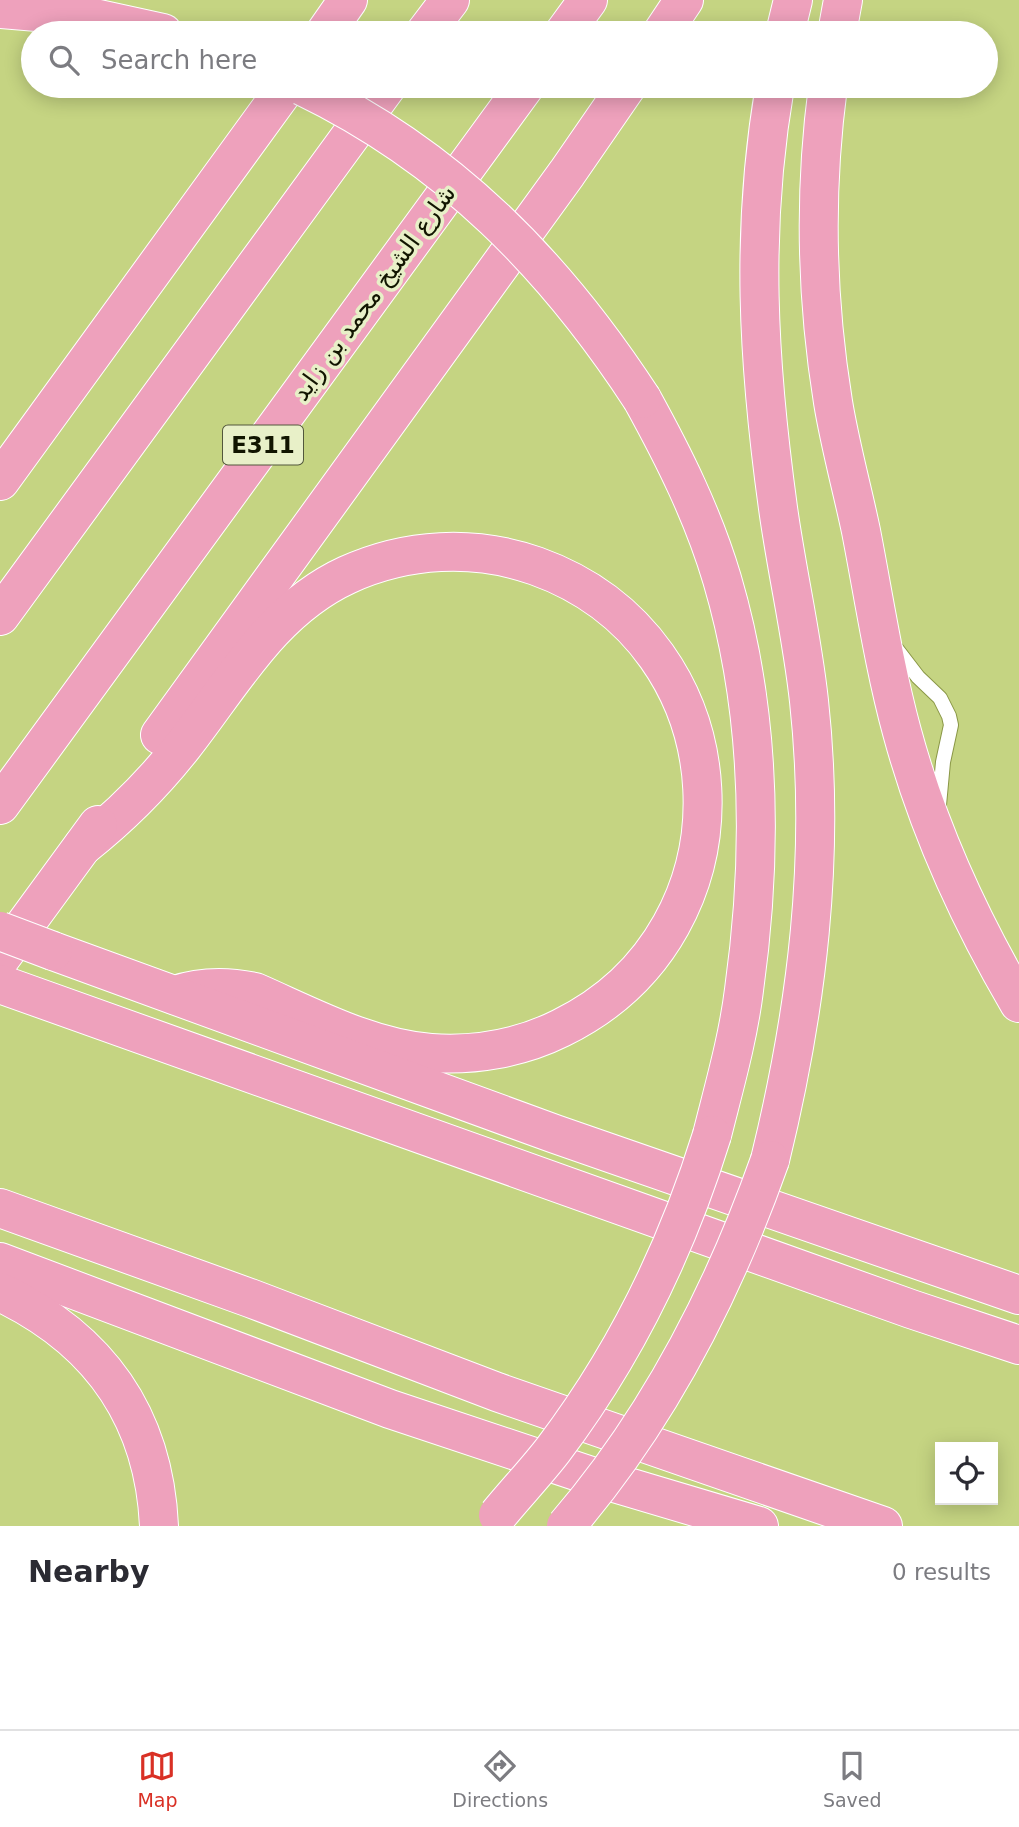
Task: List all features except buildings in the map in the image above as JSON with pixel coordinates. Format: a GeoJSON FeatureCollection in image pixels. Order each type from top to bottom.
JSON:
{"type":"FeatureCollection","features":[{"type":"Feature","properties":{"kind":"highway"},"geometry":{"type":"LineString","coordinates":[[333,21],[348,0]]}},
{"type":"Feature","properties":{"kind":"highway"},"geometry":{"type":"LineString","coordinates":[[434,21],[450,0]]}},
{"type":"Feature","properties":{"kind":"highway"},"geometry":{"type":"LineString","coordinates":[[573,21],[588,0]]}},
{"type":"Feature","properties":{"kind":"highway"},"geometry":{"type":"LineString","coordinates":[[670,21],[684,0]]}},
{"type":"Feature","properties":{"kind":"highway"},"geometry":{"type":"LineString","coordinates":[[788,21],[793,0]]}},
{"type":"Feature","properties":{"kind":"highway"},"geometry":{"type":"LineString","coordinates":[[839,21],[843,0]]}},
{"type":"Feature","properties":{"kind":"highway"},"geometry":{"type":"LineString","coordinates":[[0,9],[85,16],[108,21]]}},
{"type":"Feature","properties":{"kind":"highway"},"geometry":{"type":"LineString","coordinates":[[0,481],[278,98]]}},
{"type":"Feature","properties":{"kind":"highway"},"geometry":{"type":"LineString","coordinates":[[324,98],[402,144],[478,203],[516,238],[584,314],[642,399],[687,485],[721,576],[734,623],[752,745],[755,868],[751,930],[733,1053],[712,1135],[678,1233],[622,1346],[552,1451],[493,1521]]}},
{"type":"Feature","properties":{"kind":"highway"},"geometry":{"type":"LineString","coordinates":[[0,616],[378,98]]}},
{"type":"Feature","properties":{"kind":"highway","name":"شارع الشيخ محمد بن زايد"},"geometry":{"type":"LineString","coordinates":[[0,805],[516,98]]}},
{"type":"Feature","properties":{"kind":"highway"},"geometry":{"type":"LineString","coordinates":[[0,959],[619,98]]}},
{"type":"Feature","properties":{"kind":"highway"},"geometry":{"type":"LineString","coordinates":[[566,1526],[621,1456],[656,1403],[689,1348],[734,1256],[770,1160],[799,1031],[814,900],[816,834],[809,702],[801,637],[775,487],[760,338],[758,286],[762,173],[773,98]]}},
{"type":"Feature","properties":{"kind":"highway"},"geometry":{"type":"LineString","coordinates":[[827,98],[819,180],[820,295],[833,404],[888,674],[919,789],[940,845],[968,911],[1019,1003]]}},
{"type":"Feature","properties":{"kind":"highway"},"geometry":{"type":"LineString","coordinates":[[83,846],[138,799],[163,772],[270,631],[292,610],[317,592],[344,576],[373,565],[423,554],[464,552],[495,555],[554,572],[598,597],[629,623],[650,646],[667,671],[682,698],[700,757],[704,788],[699,849],[680,907],[666,935],[627,982],[586,1014],[550,1033],[521,1044],[460,1054],[429,1053],[368,1040],[255,992],[215,987],[175,995]]}},
{"type":"Feature","properties":{"kind":"highway"},"geometry":{"type":"LineString","coordinates":[[0,932],[555,1134],[1019,1295]]}},
{"type":"Feature","properties":{"kind":"highway"},"geometry":{"type":"LineString","coordinates":[[0,984],[911,1309],[1019,1345]]}},
{"type":"Feature","properties":{"kind":"highway"},"geometry":{"type":"LineString","coordinates":[[0,1208],[250,1298],[509,1396],[883,1526]]}},
{"type":"Feature","properties":{"kind":"highway"},"geometry":{"type":"LineString","coordinates":[[0,1262],[390,1409],[591,1476],[759,1526]]}},
{"type":"Feature","properties":{"kind":"highway"},"geometry":{"type":"LineString","coordinates":[[0,1292],[43,1315],[76,1340],[116,1386],[132,1413],[153,1470],[159,1526]]}}]}
